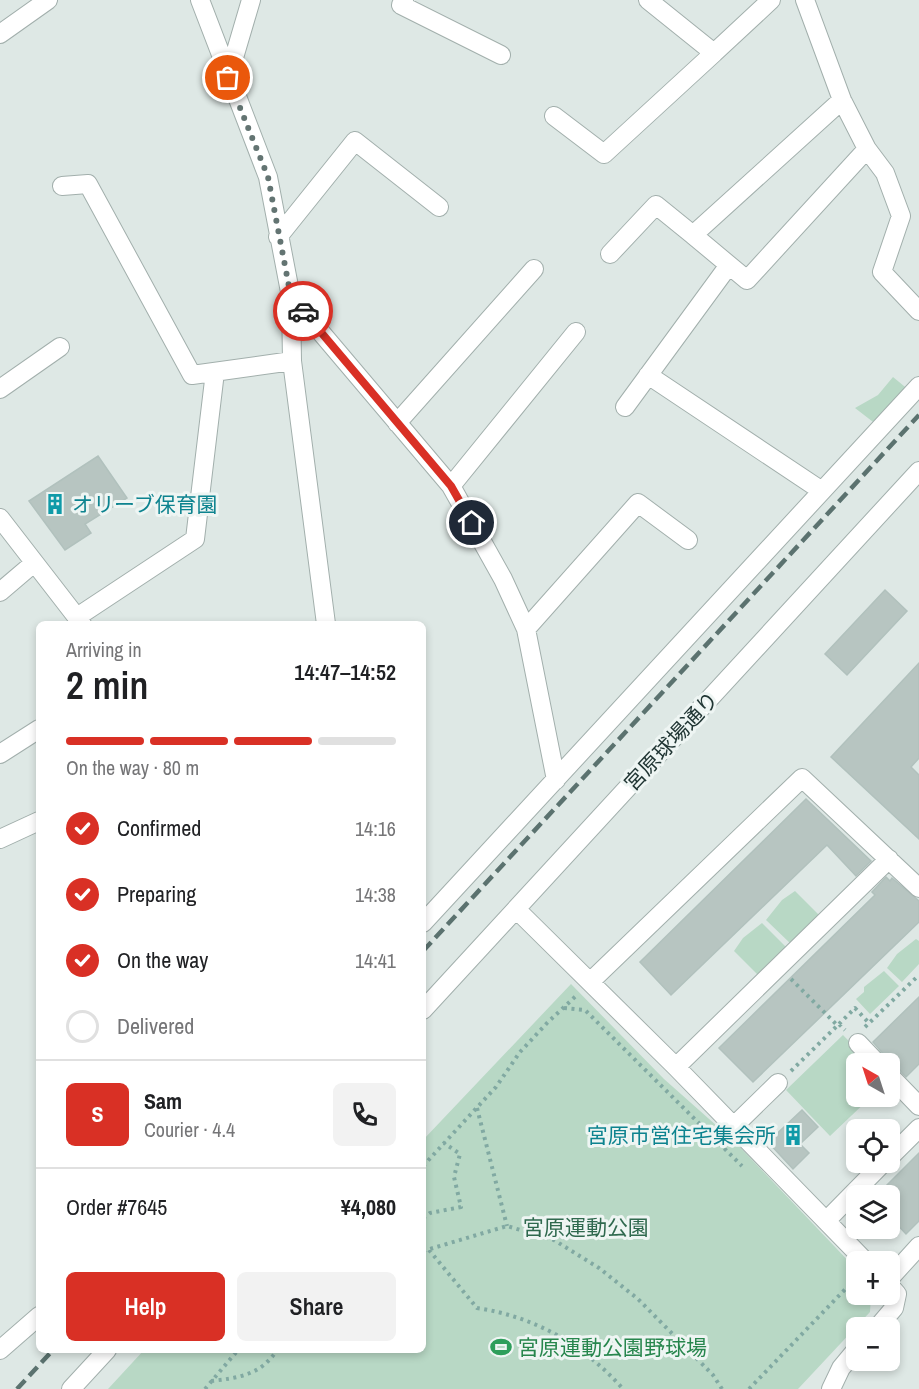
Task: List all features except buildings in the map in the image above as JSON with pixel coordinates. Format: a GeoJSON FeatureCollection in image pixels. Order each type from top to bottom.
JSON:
{"type":"FeatureCollection","features":[{"type":"Feature","properties":{"kind":"street"},"geometry":{"type":"LineString","coordinates":[[0,34],[48,0]]}},
{"type":"Feature","properties":{"kind":"street"},"geometry":{"type":"LineString","coordinates":[[200,0],[228,78],[268,177],[291,297],[292,361],[326,621]]}},
{"type":"Feature","properties":{"kind":"street"},"geometry":{"type":"LineString","coordinates":[[228,78],[251,0]]}},
{"type":"Feature","properties":{"kind":"street"},"geometry":{"type":"LineString","coordinates":[[404,0],[401,5],[501,55]]}},
{"type":"Feature","properties":{"kind":"street"},"geometry":{"type":"LineString","coordinates":[[648,0],[714,53]]}},
{"type":"Feature","properties":{"kind":"street"},"geometry":{"type":"LineString","coordinates":[[554,116],[604,154],[771,0]]}},
{"type":"Feature","properties":{"kind":"street"},"geometry":{"type":"LineString","coordinates":[[805,0],[842,100],[867,149],[885,173],[901,216],[882,272],[919,311]]}},
{"type":"Feature","properties":{"kind":"street"},"geometry":{"type":"LineString","coordinates":[[693,235],[842,100]]}},
{"type":"Feature","properties":{"kind":"street"},"geometry":{"type":"LineString","coordinates":[[278,237],[355,141],[439,207]]}},
{"type":"Feature","properties":{"kind":"street"},"geometry":{"type":"LineString","coordinates":[[610,254],[656,205],[747,280],[867,149]]}},
{"type":"Feature","properties":{"kind":"street"},"geometry":{"type":"LineString","coordinates":[[62,186],[88,184],[192,375],[292,361]]}},
{"type":"Feature","properties":{"kind":"street"},"geometry":{"type":"LineString","coordinates":[[625,407],[729,265]]}},
{"type":"Feature","properties":{"kind":"street"},"geometry":{"type":"LineString","coordinates":[[397,423],[534,269]]}},
{"type":"Feature","properties":{"kind":"street"},"geometry":{"type":"LineString","coordinates":[[291,297],[451,486],[503,579],[526,629],[556,780]]}},
{"type":"Feature","properties":{"kind":"street"},"geometry":{"type":"LineString","coordinates":[[451,486],[576,332]]}},
{"type":"Feature","properties":{"kind":"street"},"geometry":{"type":"LineString","coordinates":[[0,389],[60,347]]}},
{"type":"Feature","properties":{"kind":"street"},"geometry":{"type":"LineString","coordinates":[[0,518],[80,621],[195,539],[215,372]]}},
{"type":"Feature","properties":{"kind":"street"},"geometry":{"type":"LineString","coordinates":[[648,375],[822,491]]}},
{"type":"Feature","properties":{"kind":"street"},"geometry":{"type":"LineString","coordinates":[[426,920],[919,386]]}},
{"type":"Feature","properties":{"kind":"street","name":"宮原球場通り"},"geometry":{"type":"LineString","coordinates":[[426,1007],[919,471]]}},
{"type":"Feature","properties":{"kind":"street"},"geometry":{"type":"LineString","coordinates":[[526,629],[638,503],[688,540]]}},
{"type":"Feature","properties":{"kind":"street"},"geometry":{"type":"LineString","coordinates":[[0,592],[34,563]]}},
{"type":"Feature","properties":{"kind":"street"},"geometry":{"type":"LineString","coordinates":[[0,754],[36,731]]}},
{"type":"Feature","properties":{"kind":"street"},"geometry":{"type":"LineString","coordinates":[[590,982],[802,778],[919,888]]}},
{"type":"Feature","properties":{"kind":"street"},"geometry":{"type":"LineString","coordinates":[[0,839],[36,822]]}},
{"type":"Feature","properties":{"kind":"street"},"geometry":{"type":"LineString","coordinates":[[676,1067],[889,859]]}},
{"type":"Feature","properties":{"kind":"street"},"geometry":{"type":"LineString","coordinates":[[516,909],[676,1067],[855,1251]]}},
{"type":"Feature","properties":{"kind":"street"},"geometry":{"type":"LineString","coordinates":[[856,1041],[867,1053]]}},
{"type":"Feature","properties":{"kind":"street"},"geometry":{"type":"LineString","coordinates":[[734,1126],[778,1083]]}},
{"type":"Feature","properties":{"kind":"street"},"geometry":{"type":"LineString","coordinates":[[900,1086],[919,1106]]}},
{"type":"Feature","properties":{"kind":"street"},"geometry":{"type":"LineString","coordinates":[[900,1147],[919,1128]]}},
{"type":"Feature","properties":{"kind":"street"},"geometry":{"type":"LineString","coordinates":[[826,1221],[873,1173]]}},
{"type":"Feature","properties":{"kind":"street"},"geometry":{"type":"LineString","coordinates":[[900,1267],[919,1246]]}},
{"type":"Feature","properties":{"kind":"street"},"geometry":{"type":"LineString","coordinates":[[886,1317],[895,1305]]}},
{"type":"Feature","properties":{"kind":"street"},"geometry":{"type":"LineString","coordinates":[[0,1350],[36,1319]]}},
{"type":"Feature","properties":{"kind":"street"},"geometry":{"type":"LineString","coordinates":[[71,1389],[104,1353]]}},
{"type":"Feature","properties":{"kind":"street"},"geometry":{"type":"LineString","coordinates":[[831,1389],[846,1362]]}},
{"type":"Feature","properties":{"kind":"path"},"geometry":{"type":"LineString","coordinates":[[779,967],[856,1041],[869,1023],[919,975]]}},
{"type":"Feature","properties":{"kind":"path"},"geometry":{"type":"LineString","coordinates":[[426,1163],[496,1087],[520,1052],[590,982]]}},
{"type":"Feature","properties":{"kind":"path"},"geometry":{"type":"LineString","coordinates":[[564,1008],[585,1010],[746,1170]]}},
{"type":"Feature","properties":{"kind":"path"},"geometry":{"type":"LineString","coordinates":[[778,1083],[855,1008],[869,1023]]}},
{"type":"Feature","properties":{"kind":"path"},"geometry":{"type":"LineString","coordinates":[[477,1108],[507,1226]]}},
{"type":"Feature","properties":{"kind":"path"},"geometry":{"type":"LineString","coordinates":[[426,1216],[461,1207],[454,1177],[460,1154],[444,1143]]}},
{"type":"Feature","properties":{"kind":"path"},"geometry":{"type":"LineString","coordinates":[[426,1250],[507,1226],[554,1240],[599,1268],[638,1299],[674,1333],[713,1375],[722,1389]]}},
{"type":"Feature","properties":{"kind":"path"},"geometry":{"type":"LineString","coordinates":[[429,1250],[477,1308],[495,1311],[547,1329],[601,1364],[623,1389]]}},
{"type":"Feature","properties":{"kind":"path"},"geometry":{"type":"LineString","coordinates":[[749,1389],[846,1288]]}},
{"type":"Feature","properties":{"kind":"path"},"geometry":{"type":"LineString","coordinates":[[205,1389],[234,1353]]}},
{"type":"Feature","properties":{"kind":"path"},"geometry":{"type":"LineString","coordinates":[[211,1381],[248,1377],[271,1360],[275,1353]]}},
{"type":"Feature","properties":{"kind":"green space"},"geometry":{"type":"Polygon","coordinates":[[[893,377],[910,391],[877,425],[855,408],[878,395],[893,377]]]}},
{"type":"Feature","properties":{"kind":"green space"},"geometry":{"type":"Polygon","coordinates":[[[795,891],[821,917],[792,945],[766,920],[782,900],[795,891]]]}},
{"type":"Feature","properties":{"kind":"green space"},"geometry":{"type":"Polygon","coordinates":[[[762,923],[788,949],[760,977],[734,951],[743,938],[762,923]]]}},
{"type":"Feature","properties":{"kind":"green space"},"geometry":{"type":"Polygon","coordinates":[[[916,939],[919,941],[919,964],[902,982],[887,968],[897,954],[916,939]]]}},
{"type":"Feature","properties":{"kind":"green space"},"geometry":{"type":"Polygon","coordinates":[[[884,971],[899,986],[870,1014],[856,999],[864,992],[864,987],[884,971]]]}},
{"type":"Feature","properties":{"kind":"green space","name":"宮原運動公園"},"geometry":{"type":"Polygon","coordinates":[[[571,984],[664,1079],[735,1142],[846,1259],[846,1305],[870,1305],[870,1312],[865,1317],[846,1317],[846,1338],[798,1389],[108,1389],[141,1353],[426,1353],[426,1137],[571,984]]]}},
{"type":"Feature","properties":{"kind":"green space"},"geometry":{"type":"Polygon","coordinates":[[[843,1035],[860,1053],[846,1053],[846,1107],[860,1107],[830,1136],[786,1090],[843,1035]]]}},
{"type":"Feature","properties":{"kind":"railway"},"geometry":{"type":"LineString","coordinates":[[426,948],[919,415]]}},
{"type":"Feature","properties":{"kind":"railway"},"geometry":{"type":"LineString","coordinates":[[17,1389],[50,1353]]}},
{"type":"Feature","properties":{"kind":"way so far"},"geometry":{"type":"LineString","coordinates":[[228,78],[268,177],[291,297],[303,311]]}},
{"type":"Feature","properties":{"kind":"place","name":"オリーブ保育園"},"geometry":{"type":"Point","coordinates":[55,504]}},
{"type":"Feature","properties":{"kind":"place","name":"宮原市営住宅集会所"},"geometry":{"type":"Point","coordinates":[793,1135]}},
{"type":"Feature","properties":{"kind":"place","name":"宮原運動公園野球場"},"geometry":{"type":"Point","coordinates":[501,1347]}},
{"type":"Feature","properties":{"kind":"route"},"geometry":{"type":"LineString","coordinates":[[303,311],[451,486],[472,523]]}}]}
